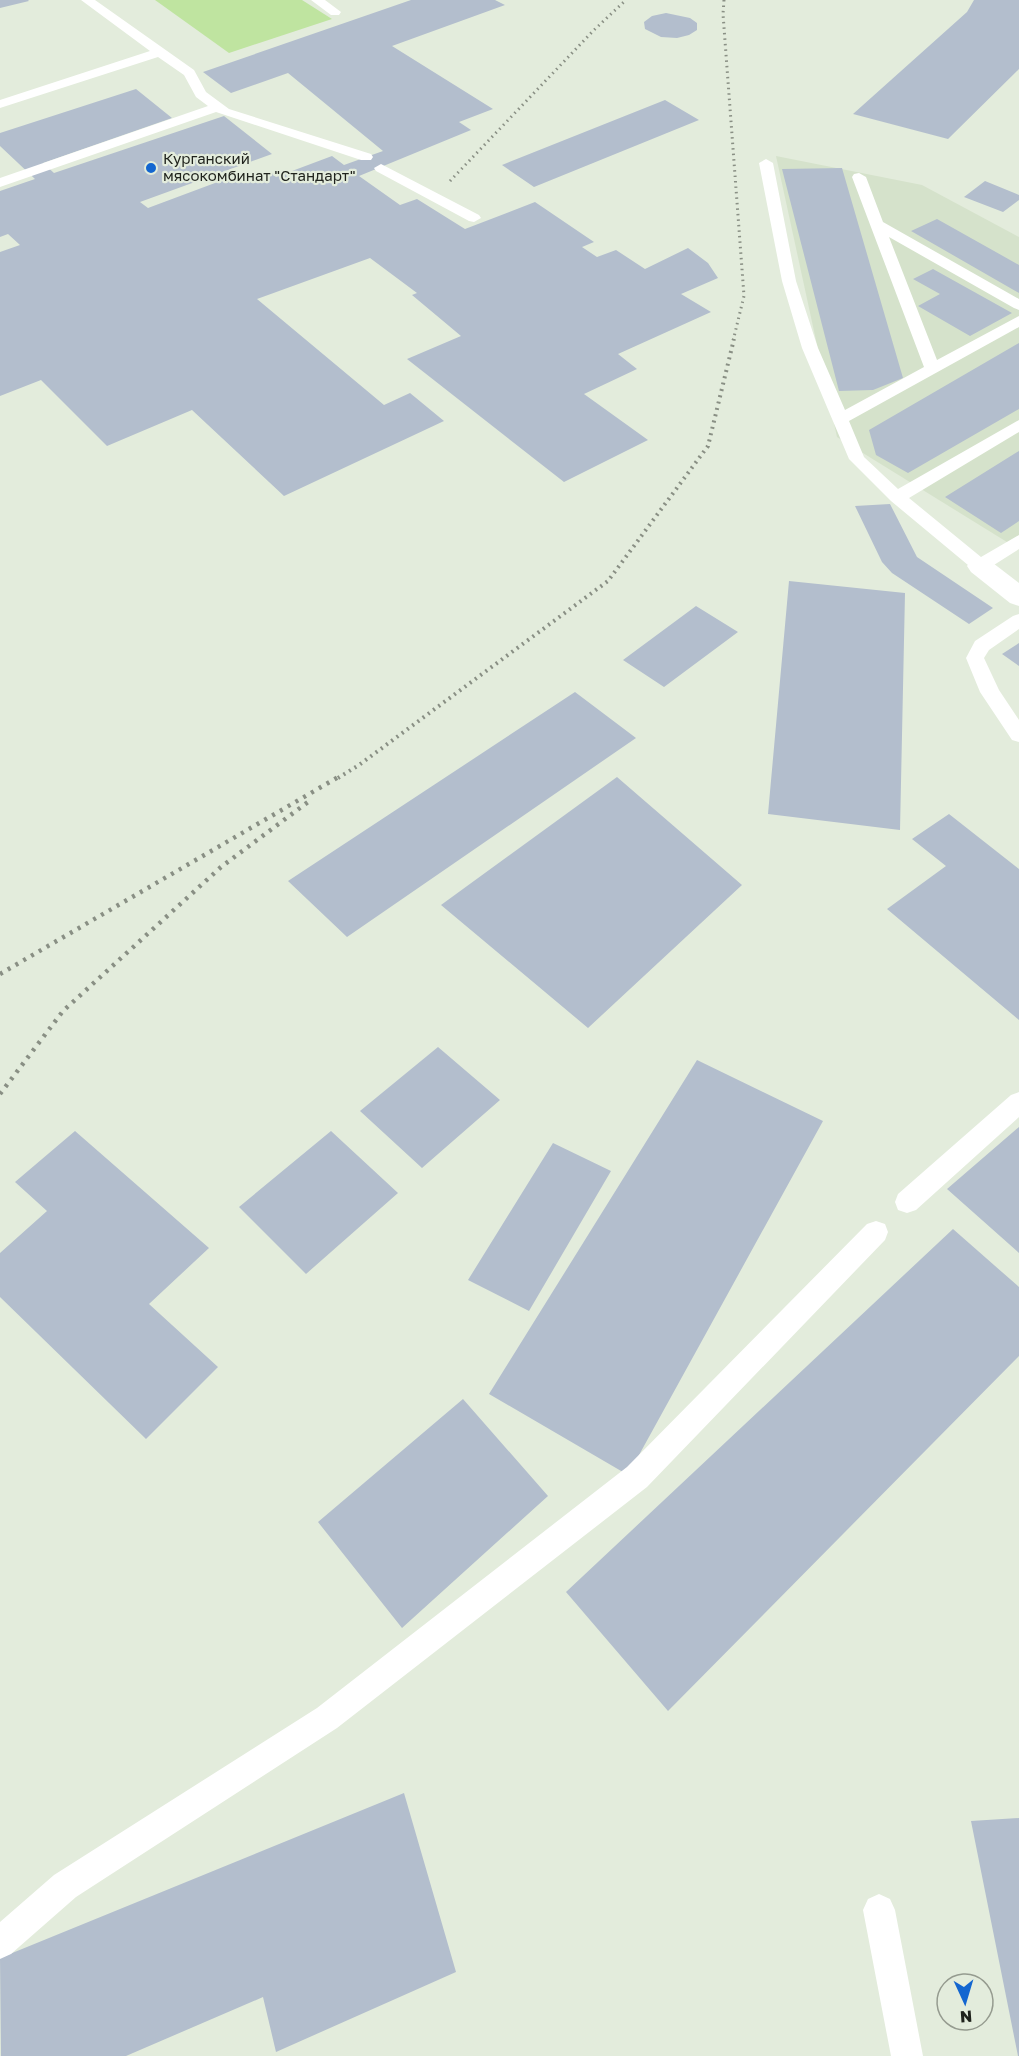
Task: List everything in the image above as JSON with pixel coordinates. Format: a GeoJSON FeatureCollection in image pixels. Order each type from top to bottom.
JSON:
{"type":"FeatureCollection","features":[{"type":"Feature","properties":{"kind":"street"},"geometry":{"type":"LineString","coordinates":[[980,566],[1019,597]]}},
{"type":"Feature","properties":{"kind":"lane"},"geometry":{"type":"LineString","coordinates":[[87,0],[189,73],[201,94],[224,112],[366,157]]}},
{"type":"Feature","properties":{"kind":"lane"},"geometry":{"type":"LineString","coordinates":[[317,0],[335,12]]}},
{"type":"Feature","properties":{"kind":"lane"},"geometry":{"type":"LineString","coordinates":[[0,104],[160,52]]}},
{"type":"Feature","properties":{"kind":"lane"},"geometry":{"type":"LineString","coordinates":[[0,183],[218,107]]}},
{"type":"Feature","properties":{"kind":"lane"},"geometry":{"type":"LineString","coordinates":[[766,163],[789,280],[810,348],[857,459],[897,497],[980,566],[1019,542]]}},
{"type":"Feature","properties":{"kind":"lane"},"geometry":{"type":"LineString","coordinates":[[381,168],[474,218]]}},
{"type":"Feature","properties":{"kind":"lane"},"geometry":{"type":"LineString","coordinates":[[859,177],[932,368]]}},
{"type":"Feature","properties":{"kind":"lane"},"geometry":{"type":"LineString","coordinates":[[879,225],[1019,305]]}},
{"type":"Feature","properties":{"kind":"lane"},"geometry":{"type":"LineString","coordinates":[[841,419],[1019,321]]}},
{"type":"Feature","properties":{"kind":"lane"},"geometry":{"type":"LineString","coordinates":[[897,497],[1019,425]]}},
{"type":"Feature","properties":{"kind":"lane"},"geometry":{"type":"LineString","coordinates":[[1019,620],[982,646],[975,658],[990,693],[1019,735]]}},
{"type":"Feature","properties":{"kind":"lane"},"geometry":{"type":"LineString","coordinates":[[907,1202],[1019,1102]]}},
{"type":"Feature","properties":{"kind":"lane"},"geometry":{"type":"LineString","coordinates":[[0,1943],[65,1886],[327,1718],[637,1477],[876,1232]]}},
{"type":"Feature","properties":{"kind":"lane"},"geometry":{"type":"LineString","coordinates":[[879,1910],[907,2056]]}},
{"type":"Feature","properties":{"kind":"shaded area"},"geometry":{"type":"Polygon","coordinates":[[[776,156],[922,185],[1019,237],[1019,545],[1015,547],[837,437],[776,156]]]}},
{"type":"Feature","properties":{"kind":"green space"},"geometry":{"type":"Polygon","coordinates":[[[155,0],[302,0],[332,19],[229,53],[155,0]]]}},
{"type":"Feature","properties":{"kind":"building"},"geometry":{"type":"Polygon","coordinates":[[[0,0],[28,0],[29,1],[0,8],[0,0]]]}},
{"type":"Feature","properties":{"kind":"building"},"geometry":{"type":"Polygon","coordinates":[[[411,0],[495,0],[505,5],[392,46],[493,109],[459,122],[471,130],[359,176],[400,205],[417,199],[465,229],[535,202],[594,242],[582,247],[597,257],[616,250],[645,269],[688,248],[708,263],[718,278],[681,294],[711,312],[618,354],[637,369],[584,394],[648,440],[564,482],[407,359],[461,336],[412,295],[417,293],[370,258],[257,299],[384,405],[410,393],[444,421],[284,496],[192,410],[107,446],[41,380],[0,396],[0,252],[20,245],[8,234],[0,237],[0,191],[35,179],[0,146],[0,133],[136,89],[172,118],[43,163],[54,173],[224,116],[272,154],[140,202],[148,208],[231,177],[270,171],[276,177],[332,156],[344,165],[383,151],[288,73],[231,93],[203,72],[411,0]]]}},
{"type":"Feature","properties":{"kind":"building"},"geometry":{"type":"Polygon","coordinates":[[[974,0],[1019,0],[1019,69],[948,139],[853,114],[967,12],[974,0]]]}},
{"type":"Feature","properties":{"kind":"building"},"geometry":{"type":"Polygon","coordinates":[[[666,13],[690,18],[697,23],[697,30],[677,38],[661,37],[645,29],[644,22],[652,16],[666,13]]]}},
{"type":"Feature","properties":{"kind":"building"},"geometry":{"type":"Polygon","coordinates":[[[665,100],[699,120],[534,187],[502,165],[665,100]]]}},
{"type":"Feature","properties":{"kind":"building"},"geometry":{"type":"Polygon","coordinates":[[[842,168],[903,378],[873,390],[839,391],[782,169],[842,168]]]}},
{"type":"Feature","properties":{"kind":"building"},"geometry":{"type":"Polygon","coordinates":[[[985,181],[1019,195],[1019,200],[1003,212],[964,197],[985,181]]]}},
{"type":"Feature","properties":{"kind":"building"},"geometry":{"type":"Polygon","coordinates":[[[937,219],[1019,265],[1019,293],[911,231],[937,219]]]}},
{"type":"Feature","properties":{"kind":"building"},"geometry":{"type":"Polygon","coordinates":[[[933,269],[1012,313],[970,336],[918,306],[940,294],[913,279],[933,269]]]}},
{"type":"Feature","properties":{"kind":"building"},"geometry":{"type":"Polygon","coordinates":[[[1019,343],[1019,409],[908,473],[876,455],[869,430],[1019,343]]]}},
{"type":"Feature","properties":{"kind":"building"},"geometry":{"type":"Polygon","coordinates":[[[1019,451],[1019,521],[1001,533],[945,497],[1019,451]]]}},
{"type":"Feature","properties":{"kind":"building"},"geometry":{"type":"Polygon","coordinates":[[[890,504],[917,557],[993,608],[969,624],[892,573],[882,562],[855,506],[890,504]]]}},
{"type":"Feature","properties":{"kind":"building"},"geometry":{"type":"Polygon","coordinates":[[[789,581],[905,593],[900,830],[768,814],[789,581]]]}},
{"type":"Feature","properties":{"kind":"building"},"geometry":{"type":"Polygon","coordinates":[[[696,606],[738,632],[664,687],[623,660],[696,606]]]}},
{"type":"Feature","properties":{"kind":"building"},"geometry":{"type":"Polygon","coordinates":[[[1019,643],[1019,666],[1002,654],[1019,643]]]}},
{"type":"Feature","properties":{"kind":"building"},"geometry":{"type":"Polygon","coordinates":[[[575,692],[636,738],[347,937],[288,881],[575,692]]]}},
{"type":"Feature","properties":{"kind":"building"},"geometry":{"type":"Polygon","coordinates":[[[617,777],[742,885],[588,1028],[441,905],[617,777]]]}},
{"type":"Feature","properties":{"kind":"building"},"geometry":{"type":"Polygon","coordinates":[[[949,814],[1019,869],[1019,1020],[887,909],[946,866],[912,839],[949,814]]]}},
{"type":"Feature","properties":{"kind":"building"},"geometry":{"type":"Polygon","coordinates":[[[438,1047],[500,1100],[422,1168],[360,1111],[438,1047]]]}},
{"type":"Feature","properties":{"kind":"building"},"geometry":{"type":"Polygon","coordinates":[[[697,1060],[823,1121],[628,1475],[489,1394],[697,1060]]]}},
{"type":"Feature","properties":{"kind":"building"},"geometry":{"type":"Polygon","coordinates":[[[1019,1127],[1019,1253],[947,1189],[1019,1127]]]}},
{"type":"Feature","properties":{"kind":"building"},"geometry":{"type":"Polygon","coordinates":[[[75,1131],[209,1248],[149,1304],[218,1367],[146,1439],[0,1297],[0,1253],[47,1211],[15,1182],[75,1131]]]}},
{"type":"Feature","properties":{"kind":"building"},"geometry":{"type":"Polygon","coordinates":[[[331,1131],[398,1193],[306,1274],[239,1207],[331,1131]]]}},
{"type":"Feature","properties":{"kind":"building"},"geometry":{"type":"Polygon","coordinates":[[[553,1143],[611,1171],[529,1311],[468,1280],[553,1143]]]}},
{"type":"Feature","properties":{"kind":"building"},"geometry":{"type":"Polygon","coordinates":[[[953,1229],[1019,1287],[1019,1356],[668,1711],[566,1592],[953,1229]]]}},
{"type":"Feature","properties":{"kind":"building"},"geometry":{"type":"Polygon","coordinates":[[[463,1399],[548,1496],[402,1628],[318,1522],[463,1399]]]}},
{"type":"Feature","properties":{"kind":"building"},"geometry":{"type":"Polygon","coordinates":[[[404,1793],[456,1972],[276,2052],[263,1997],[126,2056],[1,2056],[0,1958],[404,1793]]]}},
{"type":"Feature","properties":{"kind":"building"},"geometry":{"type":"Polygon","coordinates":[[[1019,1818],[1019,2056],[1018,2056],[971,1821],[1019,1818]]]}},
{"type":"Feature","properties":{"kind":"railway"},"geometry":{"type":"LineString","coordinates":[[450,181],[594,30],[626,0]]}},
{"type":"Feature","properties":{"kind":"railway"},"geometry":{"type":"LineString","coordinates":[[724,0],[723,14],[744,296],[733,341]]}},
{"type":"Feature","properties":{"kind":"railway"},"geometry":{"type":"LineString","coordinates":[[338,778],[359,765],[608,581],[708,446],[734,339]]}},
{"type":"Feature","properties":{"kind":"railway"},"geometry":{"type":"LineString","coordinates":[[0,974],[340,776]]}},
{"type":"Feature","properties":{"kind":"railway"},"geometry":{"type":"LineString","coordinates":[[0,1094],[63,1011],[221,867],[308,802]]}},
{"type":"Feature","properties":{"kind":"place","name":"Курганский мясокомбинат \"Стандарт\""},"geometry":{"type":"Point","coordinates":[151,168]}}]}
